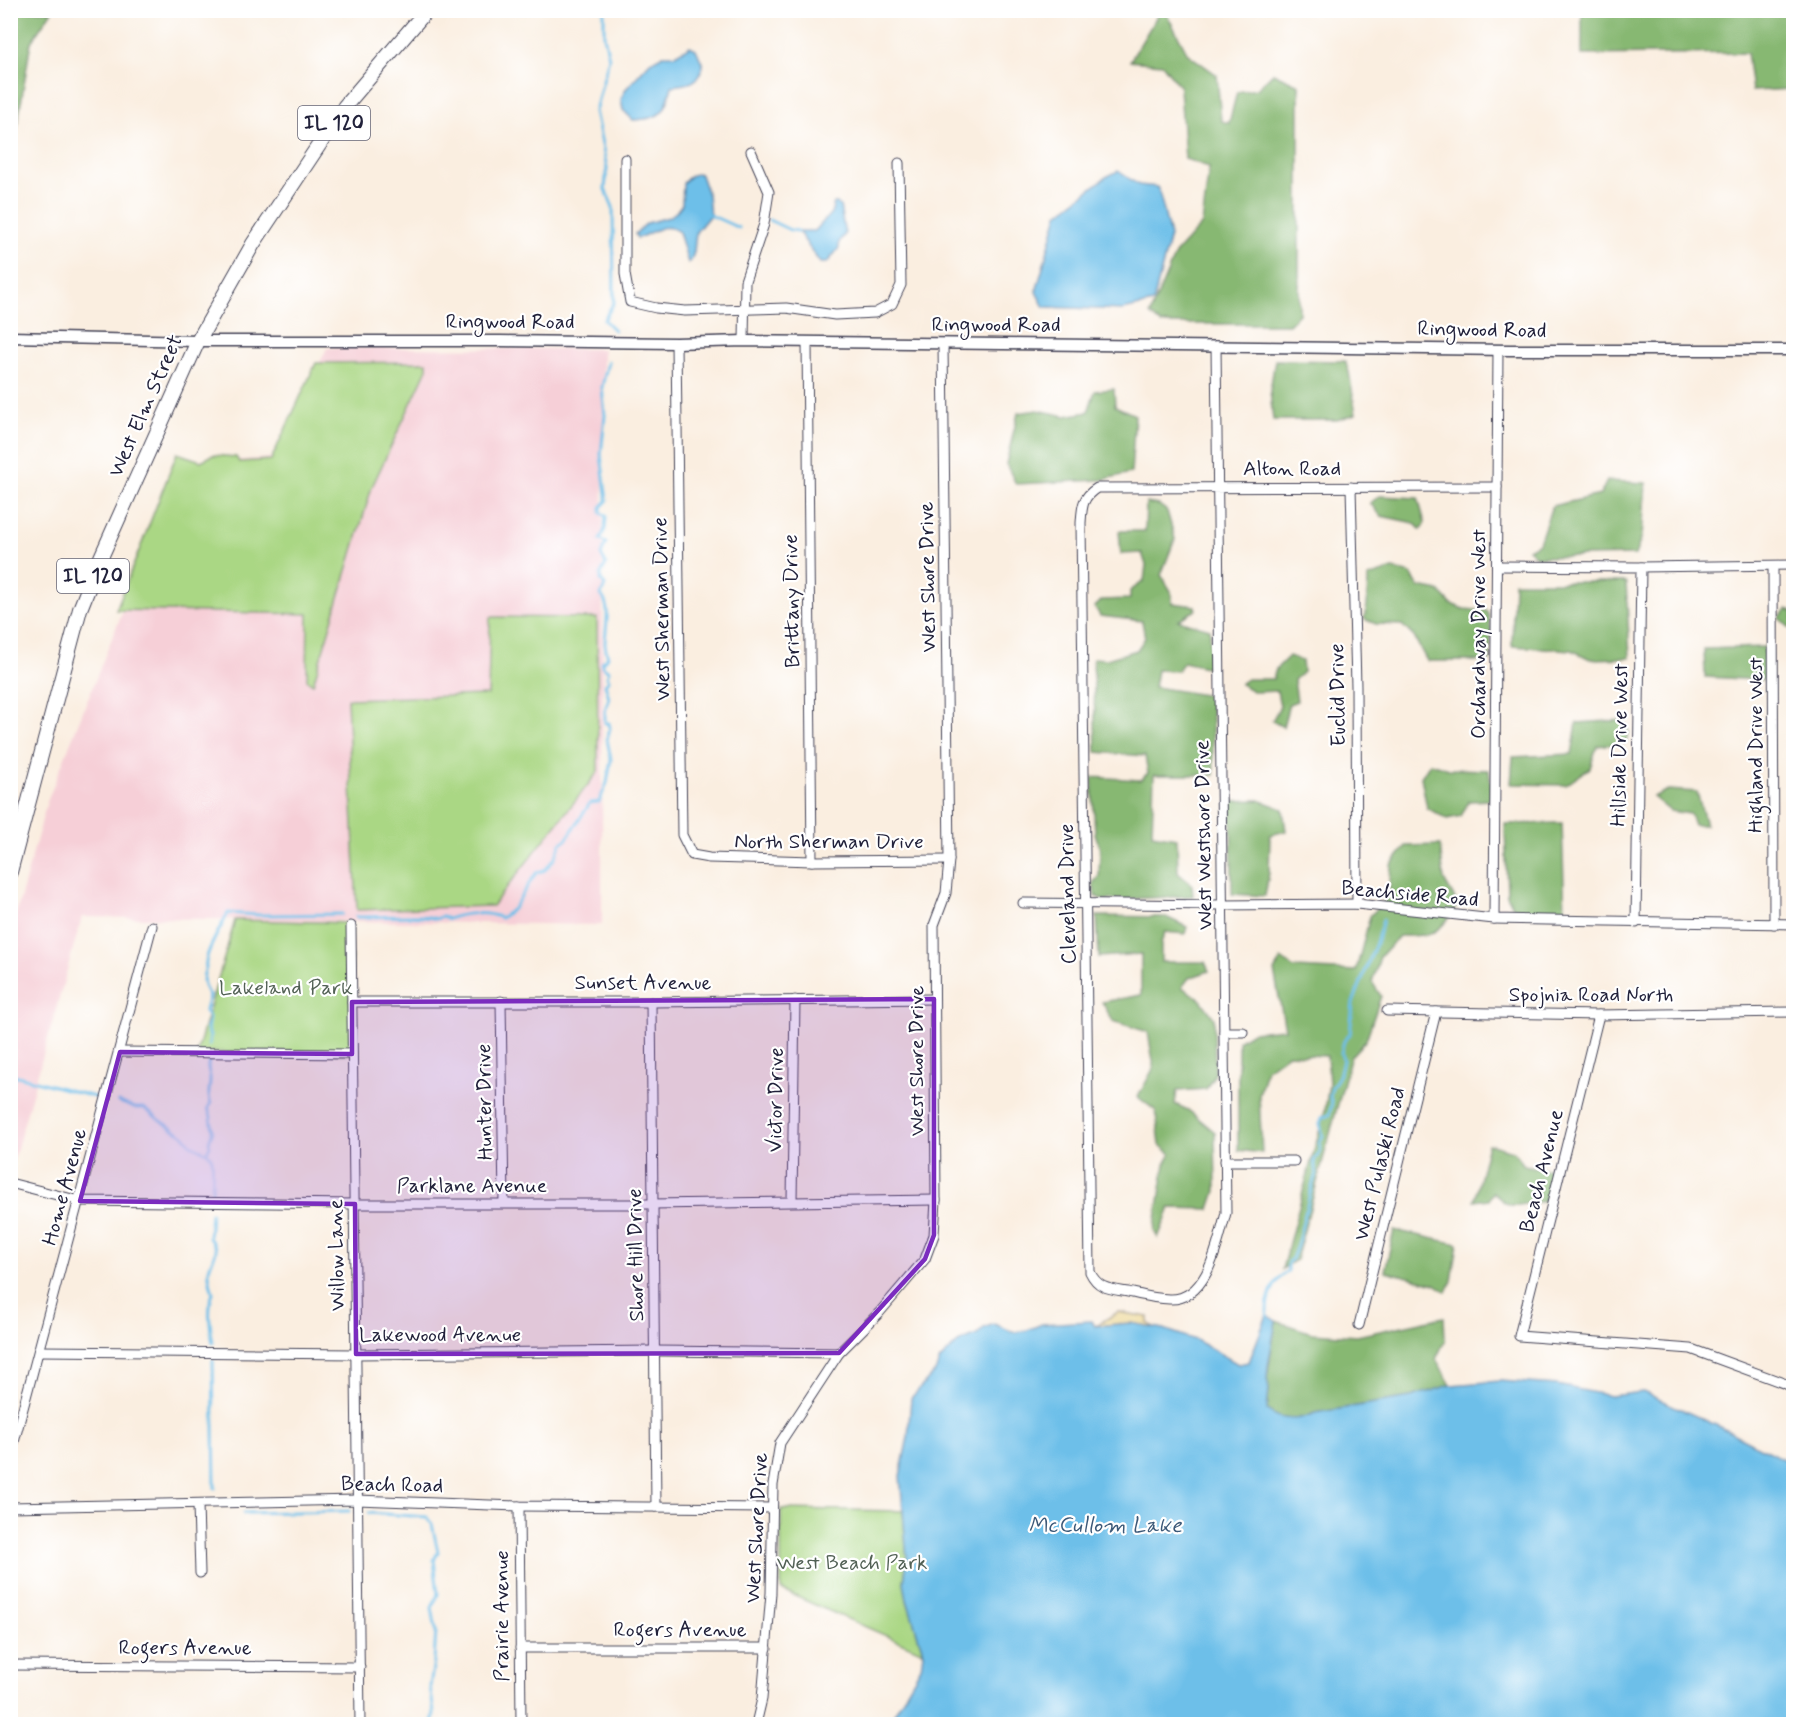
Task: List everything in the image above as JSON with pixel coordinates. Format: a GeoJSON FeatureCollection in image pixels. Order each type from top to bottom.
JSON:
{"type":"FeatureCollection","features":[{"type":"Feature","properties":{"kind":"main road","name":"West Elm Street"},"geometry":{"type":"LineString","coordinates":[[10,872],[80,609],[106,545],[198,341],[253,244],[345,106],[427,10]]}},
{"type":"Feature","properties":{"kind":"street"},"geometry":{"type":"LineString","coordinates":[[744,341],[745,281],[764,224],[769,192],[752,152]]}},
{"type":"Feature","properties":{"kind":"street"},"geometry":{"type":"LineString","coordinates":[[624,159],[624,274],[630,302],[685,311],[786,308],[835,315],[875,313],[892,304],[901,285],[899,163]]}},
{"type":"Feature","properties":{"kind":"street","name":"Ringwood Road"},"geometry":{"type":"LineString","coordinates":[[10,337],[198,341],[676,343],[744,341],[1498,350],[1794,350]]}},
{"type":"Feature","properties":{"kind":"street","name":"Brittany Drive"},"geometry":{"type":"LineString","coordinates":[[807,342],[812,861]]}},
{"type":"Feature","properties":{"kind":"street","name":"West Sherman Drive"},"geometry":{"type":"LineString","coordinates":[[676,343],[682,835],[692,855],[709,858]]}},
{"type":"Feature","properties":{"kind":"street","name":"West Shore Drive"},"geometry":{"type":"LineString","coordinates":[[756,1725],[762,1699],[767,1648],[771,1593],[773,1485],[780,1443],[839,1353],[879,1313],[925,1259],[934,1235],[936,1200],[934,925],[945,893],[949,860],[943,344]]}},
{"type":"Feature","properties":{"kind":"street","name":"West Westshore Drive"},"geometry":{"type":"LineString","coordinates":[[1171,1300],[1189,1295],[1203,1280],[1212,1262],[1226,1213],[1216,346]]}},
{"type":"Feature","properties":{"kind":"street","name":"Orchardway Drive West"},"geometry":{"type":"LineString","coordinates":[[1494,919],[1498,350]]}},
{"type":"Feature","properties":{"kind":"street","name":"Euclid Drive"},"geometry":{"type":"LineString","coordinates":[[1351,487],[1356,686],[1357,904]]}},
{"type":"Feature","properties":{"kind":"street","name":"Alton Road"},"geometry":{"type":"LineString","coordinates":[[1088,493],[1096,489],[1497,487]]}},
{"type":"Feature","properties":{"kind":"street","name":"Cleveland Drive"},"geometry":{"type":"LineString","coordinates":[[1088,493],[1083,502],[1081,523],[1090,1272],[1095,1282],[1105,1289],[1171,1300]]}},
{"type":"Feature","properties":{"kind":"street"},"geometry":{"type":"LineString","coordinates":[[1498,566],[1794,565]]}},
{"type":"Feature","properties":{"kind":"street","name":"Highland Drive West"},"geometry":{"type":"LineString","coordinates":[[1773,566],[1774,924]]}},
{"type":"Feature","properties":{"kind":"street","name":"Hillside Drive West"},"geometry":{"type":"LineString","coordinates":[[1636,923],[1641,567]]}},
{"type":"Feature","properties":{"kind":"street","name":"North Sherman Drive"},"geometry":{"type":"LineString","coordinates":[[709,858],[812,861],[949,860]]}},
{"type":"Feature","properties":{"kind":"street","name":"Beachside Road"},"geometry":{"type":"LineString","coordinates":[[1023,903],[1357,904],[1494,919],[1794,924]]}},
{"type":"Feature","properties":{"kind":"street","name":"Home Avenue"},"geometry":{"type":"LineString","coordinates":[[10,1457],[152,926]]}},
{"type":"Feature","properties":{"kind":"street","name":"Willow Lane"},"geometry":{"type":"LineString","coordinates":[[351,926],[360,1725]]}},
{"type":"Feature","properties":{"kind":"street","name":"Sunset Avenue"},"geometry":{"type":"LineString","coordinates":[[352,1002],[934,999]]}},
{"type":"Feature","properties":{"kind":"street","name":"Victor Drive"},"geometry":{"type":"LineString","coordinates":[[792,1201],[795,1000]]}},
{"type":"Feature","properties":{"kind":"street","name":"Hunter Drive"},"geometry":{"type":"LineString","coordinates":[[501,1001],[504,1203]]}},
{"type":"Feature","properties":{"kind":"street","name":"Shore Hill Drive"},"geometry":{"type":"LineString","coordinates":[[651,1002],[656,1507]]}},
{"type":"Feature","properties":{"kind":"street","name":"Spojnia Road North"},"geometry":{"type":"LineString","coordinates":[[1387,1011],[1599,1015],[1794,1012]]}},
{"type":"Feature","properties":{"kind":"street","name":"West Pulaski Road"},"geometry":{"type":"LineString","coordinates":[[1359,1325],[1436,1012]]}},
{"type":"Feature","properties":{"kind":"street","name":"Beach Avenue"},"geometry":{"type":"LineString","coordinates":[[1599,1015],[1519,1336],[1691,1349],[1794,1387]]}},
{"type":"Feature","properties":{"kind":"street"},"geometry":{"type":"LineString","coordinates":[[1224,1032],[1244,1032]]}},
{"type":"Feature","properties":{"kind":"street"},"geometry":{"type":"LineString","coordinates":[[120,1052],[352,1054]]}},
{"type":"Feature","properties":{"kind":"street"},"geometry":{"type":"LineString","coordinates":[[1225,1161],[1294,1161]]}},
{"type":"Feature","properties":{"kind":"street","name":"Parklane Avenue"},"geometry":{"type":"LineString","coordinates":[[10,1183],[80,1201],[652,1204],[936,1200]]}},
{"type":"Feature","properties":{"kind":"street","name":"Lakewood Avenue"},"geometry":{"type":"LineString","coordinates":[[40,1351],[356,1354],[656,1351],[839,1353]]}},
{"type":"Feature","properties":{"kind":"street","name":"Beach Road"},"geometry":{"type":"LineString","coordinates":[[10,1507],[357,1500],[519,1506],[772,1508]]}},
{"type":"Feature","properties":{"kind":"street"},"geometry":{"type":"LineString","coordinates":[[198,1505],[200,1574]]}},
{"type":"Feature","properties":{"kind":"street","name":"Prairie Avenue"},"geometry":{"type":"LineString","coordinates":[[519,1506],[521,1725]]}},
{"type":"Feature","properties":{"kind":"street","name":"Rogers Avenue"},"geometry":{"type":"LineString","coordinates":[[520,1648],[767,1648]]}},
{"type":"Feature","properties":{"kind":"street","name":"Rogers Avenue"},"geometry":{"type":"LineString","coordinates":[[10,1665],[360,1667]]}},
{"type":"Feature","properties":{"kind":"highlighted area"},"geometry":{"type":"Polygon","coordinates":[[[934,999],[934,1235],[925,1259],[839,1353],[356,1354],[355,1204],[80,1201],[120,1052],[352,1054],[352,1002],[934,999]]]}},
{"type":"Feature","properties":{"kind":"shaded area"},"geometry":{"type":"Polygon","coordinates":[[[327,348],[603,349],[602,925],[82,917],[11,1169],[11,932],[47,802],[181,464],[273,458],[327,348]]]}},
{"type":"Feature","properties":{"kind":"green space"},"geometry":{"type":"Polygon","coordinates":[[[11,10],[52,11],[31,42],[11,164],[11,10]]]}},
{"type":"Feature","properties":{"kind":"green space"},"geometry":{"type":"Polygon","coordinates":[[[1160,11],[1165,11],[1188,54],[1217,75],[1221,121],[1229,123],[1237,92],[1257,89],[1273,73],[1299,85],[1299,314],[1289,324],[1161,324],[1150,314],[1175,254],[1202,224],[1209,167],[1185,159],[1180,87],[1162,64],[1130,61],[1160,11]]]}},
{"type":"Feature","properties":{"kind":"green space"},"geometry":{"type":"Polygon","coordinates":[[[1582,11],[1793,11],[1793,89],[1752,91],[1747,53],[1582,55],[1582,11]]]}},
{"type":"Feature","properties":{"kind":"green space"},"geometry":{"type":"Polygon","coordinates":[[[1275,360],[1345,361],[1356,414],[1337,420],[1273,420],[1270,391],[1275,360]]]}},
{"type":"Feature","properties":{"kind":"green space"},"geometry":{"type":"Polygon","coordinates":[[[427,362],[427,369],[372,487],[313,684],[307,680],[308,614],[116,610],[177,453],[201,461],[213,455],[236,457],[239,462],[271,460],[316,363],[427,362]]]}},
{"type":"Feature","properties":{"kind":"green space"},"geometry":{"type":"Polygon","coordinates":[[[1114,389],[1115,406],[1135,415],[1131,473],[1101,480],[1016,484],[1006,464],[1018,413],[1038,410],[1066,416],[1088,412],[1095,391],[1114,389]]]}},
{"type":"Feature","properties":{"kind":"green space"},"geometry":{"type":"Polygon","coordinates":[[[1607,481],[1646,483],[1642,536],[1635,555],[1537,557],[1528,549],[1539,543],[1552,506],[1600,495],[1607,481]]]}},
{"type":"Feature","properties":{"kind":"green space"},"geometry":{"type":"Polygon","coordinates":[[[1380,496],[1418,498],[1425,523],[1421,530],[1414,523],[1381,516],[1370,503],[1380,496]]]}},
{"type":"Feature","properties":{"kind":"green space"},"geometry":{"type":"Polygon","coordinates":[[[1146,503],[1159,505],[1167,511],[1175,539],[1161,575],[1171,591],[1172,603],[1195,606],[1196,610],[1178,620],[1210,629],[1210,668],[1184,662],[1177,671],[1157,670],[1154,687],[1211,696],[1214,775],[1154,775],[1152,834],[1177,838],[1178,873],[1192,885],[1193,896],[1103,900],[1095,896],[1093,883],[1099,876],[1100,849],[1095,833],[1092,777],[1140,780],[1148,773],[1145,756],[1096,752],[1093,658],[1107,659],[1137,650],[1145,638],[1142,621],[1100,616],[1095,607],[1102,600],[1130,599],[1130,591],[1144,581],[1146,565],[1142,553],[1121,554],[1119,531],[1145,531],[1146,503]]]}},
{"type":"Feature","properties":{"kind":"green space"},"geometry":{"type":"Polygon","coordinates":[[[1393,569],[1411,574],[1419,587],[1439,591],[1451,604],[1464,609],[1488,611],[1491,630],[1490,661],[1427,661],[1414,637],[1402,625],[1376,624],[1364,619],[1368,577],[1393,569]]]}},
{"type":"Feature","properties":{"kind":"green space"},"geometry":{"type":"Polygon","coordinates":[[[1514,582],[1626,582],[1630,658],[1590,659],[1572,650],[1512,646],[1514,582]]]}},
{"type":"Feature","properties":{"kind":"green space"},"geometry":{"type":"Polygon","coordinates":[[[1786,609],[1793,611],[1793,631],[1779,618],[1786,609]]]}},
{"type":"Feature","properties":{"kind":"green space"},"geometry":{"type":"Polygon","coordinates":[[[490,617],[597,618],[598,772],[492,906],[357,910],[347,699],[488,695],[490,617]]]}},
{"type":"Feature","properties":{"kind":"green space"},"geometry":{"type":"Polygon","coordinates":[[[1764,647],[1768,667],[1764,680],[1705,677],[1704,649],[1764,647]]]}},
{"type":"Feature","properties":{"kind":"green space"},"geometry":{"type":"Polygon","coordinates":[[[1289,656],[1302,661],[1303,672],[1294,680],[1297,701],[1289,704],[1283,727],[1272,721],[1280,706],[1277,691],[1255,692],[1240,684],[1247,679],[1273,679],[1276,669],[1289,656]]]}},
{"type":"Feature","properties":{"kind":"green space"},"geometry":{"type":"Polygon","coordinates":[[[1624,720],[1629,733],[1625,743],[1597,746],[1590,768],[1566,785],[1511,784],[1513,757],[1572,754],[1577,723],[1624,720]]]}},
{"type":"Feature","properties":{"kind":"green space"},"geometry":{"type":"Polygon","coordinates":[[[1430,763],[1449,769],[1489,770],[1490,800],[1469,801],[1461,816],[1447,819],[1427,808],[1421,777],[1430,763]]]}},
{"type":"Feature","properties":{"kind":"green space"},"geometry":{"type":"Polygon","coordinates":[[[1668,790],[1697,792],[1706,825],[1694,825],[1690,814],[1670,811],[1653,797],[1668,790]]]}},
{"type":"Feature","properties":{"kind":"green space"},"geometry":{"type":"Polygon","coordinates":[[[1259,800],[1283,809],[1286,831],[1270,835],[1269,873],[1265,896],[1232,894],[1231,801],[1259,800]]]}},
{"type":"Feature","properties":{"kind":"green space"},"geometry":{"type":"Polygon","coordinates":[[[1562,823],[1565,915],[1516,913],[1507,895],[1505,824],[1562,823]]]}},
{"type":"Feature","properties":{"kind":"green space"},"geometry":{"type":"Polygon","coordinates":[[[1440,845],[1444,880],[1458,904],[1446,922],[1435,931],[1421,935],[1399,936],[1380,957],[1372,982],[1381,996],[1366,1040],[1351,1056],[1296,1260],[1282,1269],[1325,1110],[1329,1084],[1327,1056],[1288,1054],[1266,1070],[1259,1095],[1262,1153],[1238,1150],[1238,1041],[1252,1032],[1285,1029],[1274,971],[1281,959],[1294,968],[1356,971],[1370,916],[1389,896],[1391,865],[1406,846],[1440,845]]]}},
{"type":"Feature","properties":{"kind":"green space"},"geometry":{"type":"Polygon","coordinates":[[[1097,916],[1166,917],[1187,927],[1185,934],[1165,932],[1161,943],[1161,962],[1205,962],[1209,971],[1189,978],[1182,987],[1201,1000],[1214,1018],[1215,1074],[1206,1089],[1177,1091],[1175,1104],[1188,1110],[1215,1132],[1216,1191],[1210,1209],[1170,1208],[1158,1238],[1154,1231],[1165,1164],[1171,1154],[1160,1145],[1156,1111],[1138,1097],[1154,1067],[1148,1032],[1113,1021],[1102,1002],[1141,995],[1141,954],[1099,957],[1097,916]]]}},
{"type":"Feature","properties":{"kind":"green space","name":"Lakeland Park"},"geometry":{"type":"Polygon","coordinates":[[[235,920],[351,923],[352,1054],[197,1052],[235,920]]]}},
{"type":"Feature","properties":{"kind":"green space"},"geometry":{"type":"Polygon","coordinates":[[[1488,1144],[1513,1151],[1524,1165],[1551,1170],[1551,1187],[1544,1202],[1512,1205],[1500,1199],[1493,1192],[1489,1199],[1474,1201],[1488,1144]]]}},
{"type":"Feature","properties":{"kind":"green space"},"geometry":{"type":"Polygon","coordinates":[[[1394,1230],[1458,1244],[1452,1281],[1447,1292],[1435,1284],[1385,1271],[1394,1230]]]}},
{"type":"Feature","properties":{"kind":"green space"},"geometry":{"type":"Polygon","coordinates":[[[1444,1317],[1445,1340],[1436,1359],[1451,1385],[1411,1397],[1296,1418],[1284,1418],[1267,1410],[1269,1389],[1267,1379],[1276,1321],[1312,1333],[1357,1336],[1444,1317]]]}},
{"type":"Feature","properties":{"kind":"green space","name":"West Beach Park"},"geometry":{"type":"Polygon","coordinates":[[[781,1509],[903,1511],[907,1559],[904,1582],[907,1600],[923,1652],[781,1590],[781,1509]]]}},
{"type":"Feature","properties":{"kind":"sand"},"geometry":{"type":"Polygon","coordinates":[[[1118,1312],[1149,1317],[1148,1323],[1157,1329],[1131,1323],[1095,1326],[1118,1312]]]}},
{"type":"Feature","properties":{"kind":"water"},"geometry":{"type":"Polygon","coordinates":[[[690,46],[696,49],[703,65],[696,80],[672,86],[665,108],[657,116],[633,120],[623,110],[621,99],[625,90],[650,62],[663,55],[675,55],[690,46]]]}},
{"type":"Feature","properties":{"kind":"water"},"geometry":{"type":"Polygon","coordinates":[[[1118,171],[1139,185],[1158,187],[1170,236],[1153,303],[1123,310],[1044,307],[1036,292],[1058,214],[1106,177],[1118,171]]]}},
{"type":"Feature","properties":{"kind":"water"},"geometry":{"type":"Polygon","coordinates":[[[698,173],[701,175],[708,195],[710,215],[696,232],[694,252],[688,263],[679,232],[668,227],[637,238],[635,234],[647,223],[669,217],[676,212],[682,204],[683,183],[690,176],[698,173]]]}},
{"type":"Feature","properties":{"kind":"water"},"geometry":{"type":"Polygon","coordinates":[[[834,203],[840,206],[845,234],[839,242],[839,248],[827,263],[820,263],[798,231],[815,231],[831,213],[834,203]]]}},
{"type":"Feature","properties":{"kind":"water","name":"McCullom Lake"},"geometry":{"type":"Polygon","coordinates":[[[1267,1315],[1276,1321],[1268,1366],[1267,1410],[1284,1418],[1303,1417],[1411,1397],[1451,1385],[1500,1381],[1557,1385],[1610,1396],[1643,1392],[1718,1426],[1793,1464],[1793,1724],[888,1724],[921,1667],[923,1652],[907,1600],[904,1582],[907,1559],[900,1476],[908,1437],[911,1398],[935,1372],[940,1360],[958,1343],[994,1324],[1014,1332],[1025,1331],[1042,1324],[1091,1321],[1095,1326],[1131,1323],[1164,1329],[1198,1341],[1238,1364],[1249,1362],[1267,1315]]]}},
{"type":"Feature","properties":{"kind":"waterway"},"geometry":{"type":"LineString","coordinates":[[604,10],[604,36],[609,58],[595,111],[607,168],[605,189],[613,207],[614,302],[604,320],[614,330]]}},
{"type":"Feature","properties":{"kind":"waterway"},"geometry":{"type":"LineString","coordinates":[[710,215],[739,228]]}},
{"type":"Feature","properties":{"kind":"waterway"},"geometry":{"type":"LineString","coordinates":[[769,220],[790,230],[798,231]]}},
{"type":"Feature","properties":{"kind":"waterway"},"geometry":{"type":"LineString","coordinates":[[356,917],[411,916],[436,919],[442,916],[448,919],[460,915],[482,914],[501,918],[513,909],[536,873],[545,870],[555,858],[561,843],[566,840],[590,803],[599,802],[607,783],[611,760],[607,739],[610,728],[609,723],[605,723],[605,710],[609,698],[605,684],[609,680],[607,676],[609,671],[602,666],[602,662],[608,657],[605,643],[607,612],[601,595],[605,585],[601,581],[601,573],[606,564],[601,555],[606,543],[600,540],[605,529],[606,516],[601,513],[601,507],[607,501],[601,455],[605,415],[602,387],[608,362]]}},
{"type":"Feature","properties":{"kind":"waterway"},"geometry":{"type":"LineString","coordinates":[[209,1045],[210,1036],[207,1029],[209,1018],[205,1011],[209,996],[203,979],[210,948],[228,913],[342,914]]}},
{"type":"Feature","properties":{"kind":"waterway"},"geometry":{"type":"LineString","coordinates":[[1268,1318],[1267,1305],[1271,1292],[1278,1280],[1288,1271],[1288,1262],[1292,1259],[1297,1246],[1316,1173],[1314,1160],[1320,1152],[1319,1142],[1323,1136],[1320,1124],[1322,1118],[1329,1115],[1332,1087],[1339,1076],[1344,1041],[1350,1034],[1353,1003],[1383,920]]}},
{"type":"Feature","properties":{"kind":"waterway"},"geometry":{"type":"LineString","coordinates":[[207,1151],[213,1130],[208,1109],[211,1104],[209,1061]]}},
{"type":"Feature","properties":{"kind":"waterway"},"geometry":{"type":"LineString","coordinates":[[14,1075],[98,1098]]}},
{"type":"Feature","properties":{"kind":"waterway"},"geometry":{"type":"LineString","coordinates":[[119,1102],[135,1108],[144,1108],[183,1135],[193,1146],[209,1154],[212,1159],[212,1193]]}},
{"type":"Feature","properties":{"kind":"waterway"},"geometry":{"type":"LineString","coordinates":[[211,1213],[209,1238],[216,1251],[209,1272],[213,1293],[210,1311],[213,1343]]}},
{"type":"Feature","properties":{"kind":"waterway"},"geometry":{"type":"LineString","coordinates":[[213,1360],[215,1488]]}},
{"type":"Feature","properties":{"kind":"waterway"},"geometry":{"type":"LineString","coordinates":[[243,1513],[349,1511]]}},
{"type":"Feature","properties":{"kind":"waterway"},"geometry":{"type":"LineString","coordinates":[[369,1513],[427,1517],[432,1524],[438,1552],[434,1560],[438,1594],[432,1608],[436,1630],[430,1686],[434,1713],[432,1724]]}}]}
